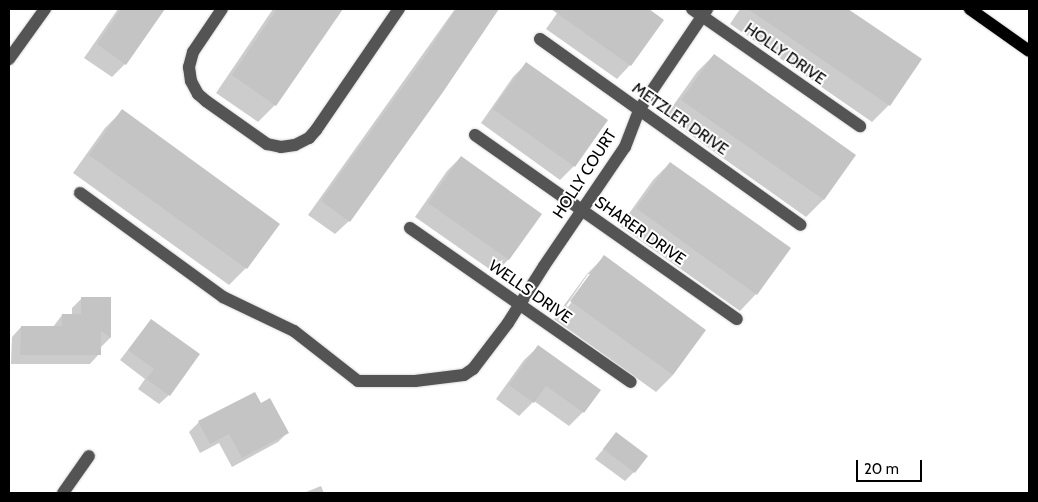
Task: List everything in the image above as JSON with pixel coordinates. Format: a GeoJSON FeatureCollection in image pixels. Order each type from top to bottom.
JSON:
{"type":"FeatureCollection","features":[{"type":"Feature","properties":{"kind":"main road"},"geometry":{"type":"LineString","coordinates":[[970,9],[1029,51]]}},
{"type":"Feature","properties":{"kind":"street"},"geometry":{"type":"LineString","coordinates":[[9,59],[45,9]]}},
{"type":"Feature","properties":{"kind":"street"},"geometry":{"type":"LineString","coordinates":[[222,9],[193,52],[189,67],[192,81],[198,94],[206,101],[267,144],[280,147],[295,145],[309,138],[399,9]]}},
{"type":"Feature","properties":{"kind":"street","name":"HOLLY COURT"},"geometry":{"type":"LineString","coordinates":[[80,193],[223,297],[294,331],[358,381],[415,381],[471,372],[520,304],[625,147],[639,110],[700,11]]}},
{"type":"Feature","properties":{"kind":"street","name":"HOLLY DRIVE"},"geometry":{"type":"LineString","coordinates":[[700,11],[860,126]]}},
{"type":"Feature","properties":{"kind":"street","name":"METZLER DRIVE"},"geometry":{"type":"LineString","coordinates":[[540,40],[802,225]]}},
{"type":"Feature","properties":{"kind":"street","name":"SHARER DRIVE"},"geometry":{"type":"LineString","coordinates":[[475,135],[738,319]]}},
{"type":"Feature","properties":{"kind":"street","name":"WELLS DRIVE"},"geometry":{"type":"LineString","coordinates":[[410,228],[631,382]]}},
{"type":"Feature","properties":{"kind":"street"},"geometry":{"type":"LineString","coordinates":[[63,493],[89,456]]}},
{"type":"Feature","properties":{"kind":"building"},"geometry":{"type":"Polygon","coordinates":[[[121,9],[165,9],[126,65],[97,44],[121,9]]]}},
{"type":"Feature","properties":{"kind":"building"},"geometry":{"type":"Polygon","coordinates":[[[277,9],[343,9],[276,106],[232,75],[277,9]]]}},
{"type":"Feature","properties":{"kind":"building"},"geometry":{"type":"Polygon","coordinates":[[[456,9],[499,9],[443,92],[350,222],[321,201],[426,55],[456,9]]]}},
{"type":"Feature","properties":{"kind":"building"},"geometry":{"type":"Polygon","coordinates":[[[551,9],[649,9],[664,20],[631,66],[551,9]]]}},
{"type":"Feature","properties":{"kind":"building"},"geometry":{"type":"Polygon","coordinates":[[[748,9],[848,9],[922,59],[890,106],[748,9]]]}},
{"type":"Feature","properties":{"kind":"building"},"geometry":{"type":"Polygon","coordinates":[[[714,54],[856,155],[824,200],[681,100],[714,54]]]}},
{"type":"Feature","properties":{"kind":"building"},"geometry":{"type":"Polygon","coordinates":[[[526,62],[608,120],[575,167],[493,109],[526,62]]]}},
{"type":"Feature","properties":{"kind":"building"},"geometry":{"type":"Polygon","coordinates":[[[122,109],[280,224],[247,269],[89,155],[122,109]]]}},
{"type":"Feature","properties":{"kind":"building"},"geometry":{"type":"Polygon","coordinates":[[[461,156],[542,214],[509,260],[428,203],[461,156]]]}},
{"type":"Feature","properties":{"kind":"building"},"geometry":{"type":"Polygon","coordinates":[[[670,162],[791,248],[757,295],[636,208],[670,162]]]}},
{"type":"Feature","properties":{"kind":"building"},"geometry":{"type":"Polygon","coordinates":[[[604,255],[706,330],[673,375],[570,301],[604,255]]]}},
{"type":"Feature","properties":{"kind":"building"},"geometry":{"type":"Polygon","coordinates":[[[81,297],[111,297],[111,338],[101,331],[101,355],[20,355],[21,326],[62,326],[62,314],[81,314],[81,297]]]}},
{"type":"Feature","properties":{"kind":"building"},"geometry":{"type":"Polygon","coordinates":[[[151,319],[200,354],[170,396],[146,379],[154,369],[128,350],[151,319]]]}},
{"type":"Feature","properties":{"kind":"building"},"geometry":{"type":"Polygon","coordinates":[[[538,345],[601,390],[584,413],[546,386],[534,403],[509,385],[538,345]]]}},
{"type":"Feature","properties":{"kind":"building"},"geometry":{"type":"Polygon","coordinates":[[[255,392],[261,403],[270,398],[289,433],[242,458],[229,434],[210,444],[198,421],[255,392]]]}},
{"type":"Feature","properties":{"kind":"building"},"geometry":{"type":"Polygon","coordinates":[[[616,432],[648,456],[635,473],[603,449],[616,432]]]}}]}
